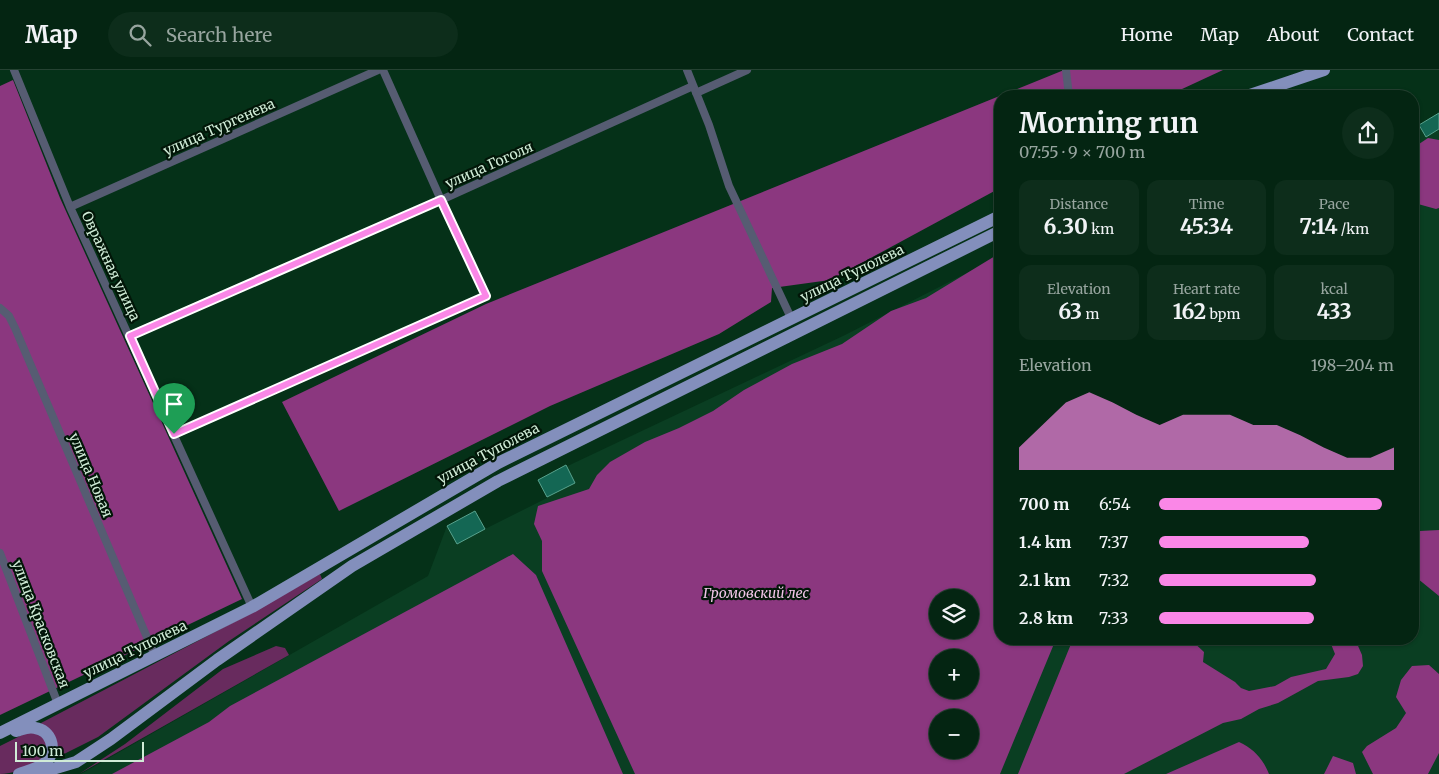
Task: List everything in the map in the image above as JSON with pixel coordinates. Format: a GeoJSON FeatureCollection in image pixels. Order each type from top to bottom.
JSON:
{"type":"FeatureCollection","features":[{"type":"Feature","properties":{"kind":"main road"},"geometry":{"type":"LineString","coordinates":[[1264,90],[1324,70]]}},
{"type":"Feature","properties":{"kind":"main road"},"geometry":{"type":"LineString","coordinates":[[1279,90],[1310,74]]}},
{"type":"Feature","properties":{"kind":"main road","name":"улица Туполева"},"geometry":{"type":"LineString","coordinates":[[0,733],[252,607],[498,462],[792,320],[994,219]]}},
{"type":"Feature","properties":{"kind":"main road","name":"улица Туполева"},"geometry":{"type":"LineString","coordinates":[[36,774],[76,762],[111,739],[216,660],[352,566],[498,482],[994,234]]}},
{"type":"Feature","properties":{"kind":"main road"},"geometry":{"type":"LineString","coordinates":[[0,738],[34,727],[45,732],[49,737],[52,749],[47,761],[43,765],[19,774]]}},
{"type":"Feature","properties":{"kind":"street","name":"Овражная улица"},"geometry":{"type":"LineString","coordinates":[[14,70],[70,207],[252,607]]}},
{"type":"Feature","properties":{"kind":"street","name":"улица Тургенева"},"geometry":{"type":"LineString","coordinates":[[70,207],[378,70]]}},
{"type":"Feature","properties":{"kind":"street"},"geometry":{"type":"LineString","coordinates":[[174,434],[486,296],[383,70]]}},
{"type":"Feature","properties":{"kind":"street"},"geometry":{"type":"LineString","coordinates":[[687,70],[729,186],[792,320]]}},
{"type":"Feature","properties":{"kind":"street","name":"улица Гоголя"},"geometry":{"type":"LineString","coordinates":[[130,336],[695,90],[747,70]]}},
{"type":"Feature","properties":{"kind":"street"},"geometry":{"type":"LineString","coordinates":[[1066,70],[1068,90]]}},
{"type":"Feature","properties":{"kind":"street","name":"улица Новая"},"geometry":{"type":"LineString","coordinates":[[0,308],[10,316],[155,656]]}},
{"type":"Feature","properties":{"kind":"street","name":"улица Красковская"},"geometry":{"type":"LineString","coordinates":[[0,553],[58,704]]}},
{"type":"Feature","properties":{"kind":"shaded area"},"geometry":{"type":"Polygon","coordinates":[[[1439,113],[1439,774],[81,774],[428,576],[447,526],[485,529],[547,498],[538,480],[845,335],[994,259],[994,645],[1419,645],[1419,124],[1439,113]]]}},
{"type":"Feature","properties":{"kind":"shaded area"},"geometry":{"type":"Polygon","coordinates":[[[320,574],[322,579],[229,641],[98,737],[56,758],[41,723],[257,610],[320,574]]]}},
{"type":"Feature","properties":{"kind":"shaded area"},"geometry":{"type":"Polygon","coordinates":[[[276,646],[285,648],[289,655],[79,774],[125,744],[223,669],[276,646]]]}},
{"type":"Feature","properties":{"kind":"shaded area"},"geometry":{"type":"Polygon","coordinates":[[[28,732],[39,733],[47,743],[44,757],[23,769],[12,773],[0,774],[0,746],[28,732]]]}},
{"type":"Feature","properties":{"kind":"green space"},"geometry":{"type":"Polygon","coordinates":[[[1064,70],[1223,70],[1180,90],[1015,90],[1064,70]]]}},
{"type":"Feature","properties":{"kind":"green space"},"geometry":{"type":"Polygon","coordinates":[[[13,80],[60,198],[242,599],[0,715],[0,86],[13,80]]]}},
{"type":"Feature","properties":{"kind":"green space"},"geometry":{"type":"Polygon","coordinates":[[[994,98],[994,191],[830,280],[772,288],[771,302],[719,334],[550,406],[339,511],[282,402],[486,304],[994,98]]]}},
{"type":"Feature","properties":{"kind":"green space"},"geometry":{"type":"Polygon","coordinates":[[[1428,138],[1439,140],[1439,208],[1436,209],[1419,204],[1419,144],[1428,138]]]}},
{"type":"Feature","properties":{"kind":"green space","name":"Громовский лес"},"geometry":{"type":"Polygon","coordinates":[[[994,257],[994,645],[1054,645],[1000,774],[635,774],[542,571],[542,541],[534,524],[538,506],[589,489],[597,475],[610,462],[645,442],[713,411],[744,390],[792,364],[842,344],[891,311],[926,298],[994,257]]]}},
{"type":"Feature","properties":{"kind":"green space"},"geometry":{"type":"Polygon","coordinates":[[[1439,530],[1439,596],[1419,580],[1420,531],[1439,530]]]}},
{"type":"Feature","properties":{"kind":"green space"},"geometry":{"type":"Polygon","coordinates":[[[513,554],[536,575],[623,774],[112,774],[209,722],[230,706],[513,554]]]}},
{"type":"Feature","properties":{"kind":"green space"},"geometry":{"type":"Polygon","coordinates":[[[1071,645],[1196,645],[1204,652],[1203,662],[1235,682],[1241,688],[1249,691],[1275,686],[1291,677],[1326,669],[1335,654],[1331,645],[1358,645],[1362,655],[1363,666],[1358,674],[1318,681],[1278,703],[1259,709],[1241,719],[1223,723],[1124,774],[1018,774],[1071,645]]]}},
{"type":"Feature","properties":{"kind":"green space"},"geometry":{"type":"Polygon","coordinates":[[[1429,665],[1439,674],[1439,753],[1428,774],[1373,774],[1362,752],[1367,746],[1396,728],[1406,713],[1396,697],[1401,680],[1412,666],[1429,665]]]}},
{"type":"Feature","properties":{"kind":"green space"},"geometry":{"type":"Polygon","coordinates":[[[1239,742],[1257,755],[1269,774],[1166,774],[1239,742]]]}},
{"type":"Feature","properties":{"kind":"green space"},"geometry":{"type":"Polygon","coordinates":[[[1333,756],[1353,763],[1356,774],[1324,774],[1333,756]]]}},
{"type":"Feature","properties":{"kind":"building"},"geometry":{"type":"Polygon","coordinates":[[[1439,113],[1439,129],[1426,137],[1419,125],[1439,113]]]}},
{"type":"Feature","properties":{"kind":"building"},"geometry":{"type":"Polygon","coordinates":[[[566,465],[575,483],[547,497],[538,480],[566,465]]]}},
{"type":"Feature","properties":{"kind":"building"},"geometry":{"type":"Polygon","coordinates":[[[475,511],[485,529],[457,544],[447,526],[475,511]]]}},
{"type":"Feature","properties":{"kind":"route"},"geometry":{"type":"LineString","coordinates":[[441,200],[486,296],[174,434],[130,336],[441,200]]}}]}
